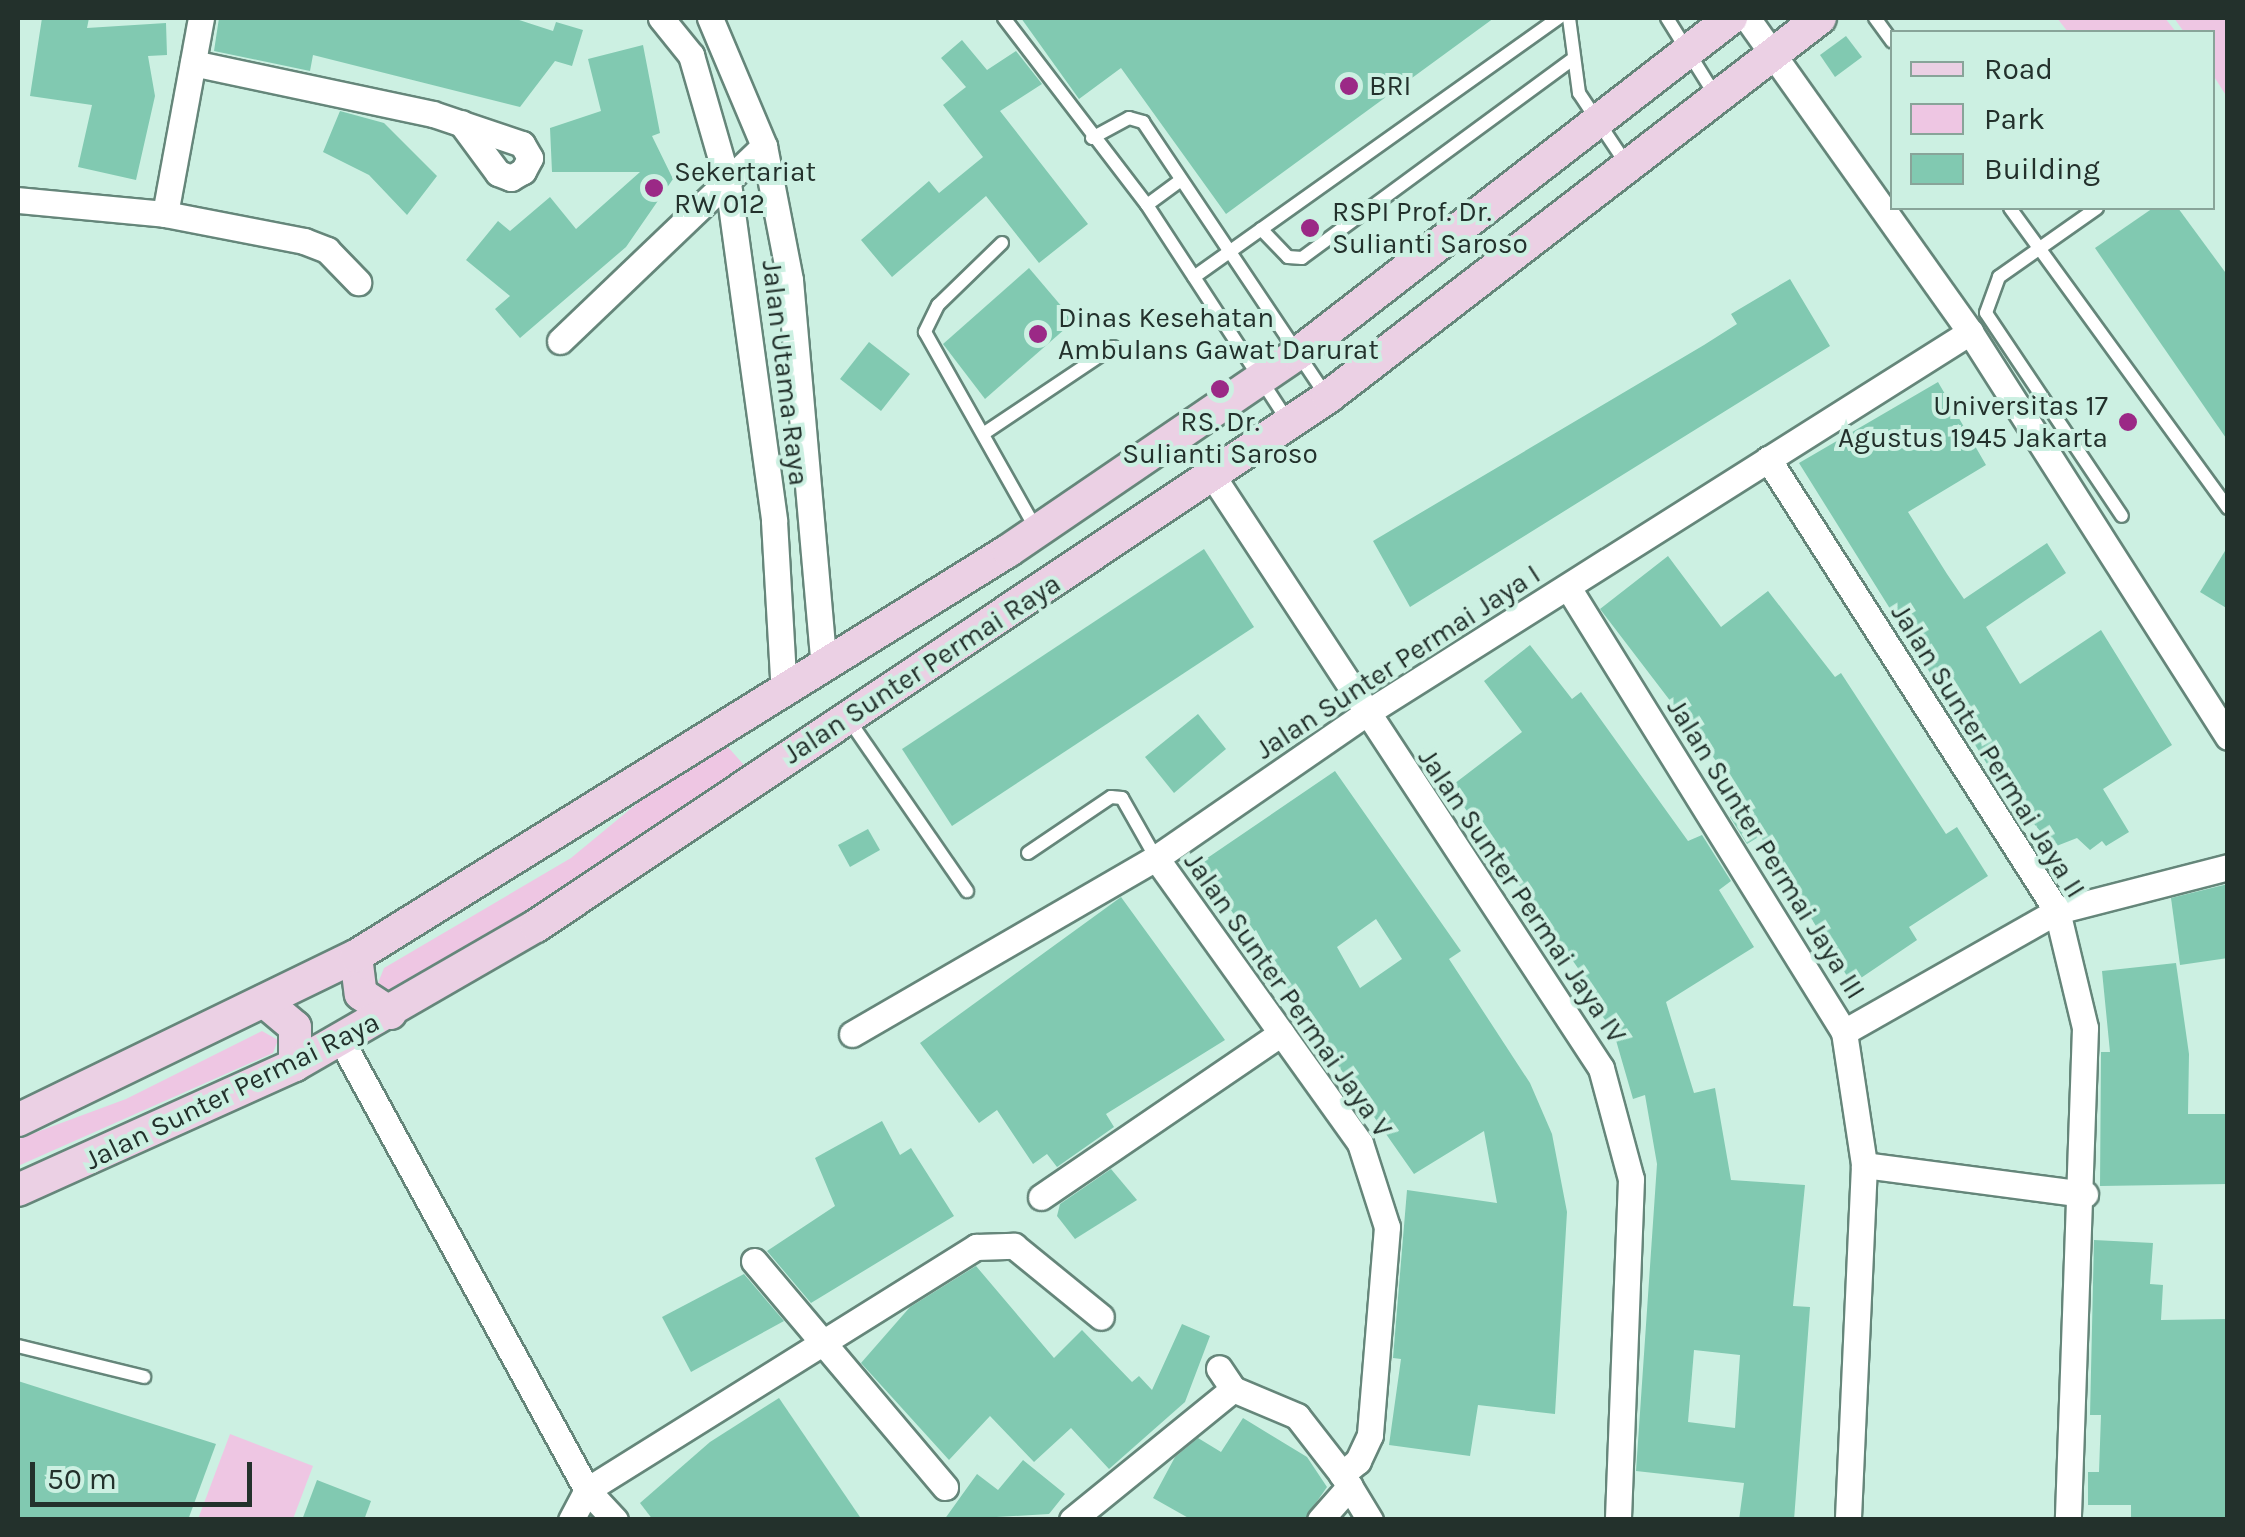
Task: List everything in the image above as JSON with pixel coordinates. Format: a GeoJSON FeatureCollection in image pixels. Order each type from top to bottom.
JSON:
{"type":"FeatureCollection","features":[{"type":"Feature","properties":{"kind":"street"},"geometry":{"type":"LineString","coordinates":[[165,214],[201,18]]}},
{"type":"Feature","properties":{"kind":"street","name":"Jalan Utama Raya"},"geometry":{"type":"LineString","coordinates":[[661,18],[691,56],[728,183],[773,516],[784,693]]}},
{"type":"Feature","properties":{"kind":"street","name":"Jalan Utama Raya"},"geometry":{"type":"LineString","coordinates":[[710,18],[764,146],[790,280],[824,667]]}},
{"type":"Feature","properties":{"kind":"street","name":"Jalan Sunter Permai Raya"},"geometry":{"type":"LineString","coordinates":[[18,1120],[356,956],[1037,532],[1297,354],[1600,124],[1730,18]]}},
{"type":"Feature","properties":{"kind":"street"},"geometry":{"type":"LineString","coordinates":[[1748,18],[1770,57],[1970,332],[2228,738]]}},
{"type":"Feature","properties":{"kind":"street","name":"Jalan Sunter Permai Raya"},"geometry":{"type":"LineString","coordinates":[[18,1190],[342,1042],[536,926],[1328,397],[1630,170],[1820,18]]}},
{"type":"Feature","properties":{"kind":"street"},"geometry":{"type":"LineString","coordinates":[[193,62],[461,123]]}},
{"type":"Feature","properties":{"kind":"street"},"geometry":{"type":"LineString","coordinates":[[560,341],[764,146]]}},
{"type":"Feature","properties":{"kind":"street"},"geometry":{"type":"LineString","coordinates":[[18,200],[165,214],[304,242],[326,250],[358,282]]}},
{"type":"Feature","properties":{"kind":"street","name":"Jalan Sunter Permai Jaya I"},"geometry":{"type":"LineString","coordinates":[[852,1034],[1156,858],[1365,714],[1569,589],[1970,332]]}},
{"type":"Feature","properties":{"kind":"street","name":"Jalan Sunter Permai Jaya II"},"geometry":{"type":"LineString","coordinates":[[1768,459],[2056,910],[2085,1028],[2085,1194],[2068,1520]]}},
{"type":"Feature","properties":{"kind":"street","name":"Jalan Sunter Permai Jaya IV"},"geometry":{"type":"LineString","coordinates":[[1212,475],[1365,714],[1602,1068],[1620,1123],[1630,1179],[1618,1520]]}},
{"type":"Feature","properties":{"kind":"street","name":"Jalan Sunter Permai Jaya III"},"geometry":{"type":"LineString","coordinates":[[1569,589],[1844,1032],[1864,1165],[1848,1520]]}},
{"type":"Feature","properties":{"kind":"street","name":"Jalan Sunter Permai Jaya V"},"geometry":{"type":"LineString","coordinates":[[1156,858],[1360,1143],[1388,1228],[1370,1435],[1350,1474]]}},
{"type":"Feature","properties":{"kind":"street"},"geometry":{"type":"LineString","coordinates":[[1844,1032],[2056,910],[2228,868]]}},
{"type":"Feature","properties":{"kind":"street"},"geometry":{"type":"LineString","coordinates":[[356,956],[362,994],[390,1014]]}},
{"type":"Feature","properties":{"kind":"street"},"geometry":{"type":"LineString","coordinates":[[264,1000],[296,1027],[296,1065]]}},
{"type":"Feature","properties":{"kind":"street"},"geometry":{"type":"LineString","coordinates":[[1040,1197],[1281,1033]]}},
{"type":"Feature","properties":{"kind":"street"},"geometry":{"type":"LineString","coordinates":[[342,1042],[587,1490],[615,1520]]}},
{"type":"Feature","properties":{"kind":"street"},"geometry":{"type":"LineString","coordinates":[[1864,1165],[2085,1194]]}},
{"type":"Feature","properties":{"kind":"street"},"geometry":{"type":"LineString","coordinates":[[571,1520],[587,1490],[823,1348],[976,1247],[1014,1246],[1102,1318]]}},
{"type":"Feature","properties":{"kind":"street"},"geometry":{"type":"LineString","coordinates":[[754,1261],[823,1348],[946,1488]]}},
{"type":"Feature","properties":{"kind":"street"},"geometry":{"type":"LineString","coordinates":[[1072,1520],[1226,1379],[1297,1416],[1350,1474],[1370,1520]]}},
{"type":"Feature","properties":{"kind":"street"},"geometry":{"type":"LineString","coordinates":[[1320,1520],[1350,1474]]}},
{"type":"Feature","properties":{"kind":"lane"},"geometry":{"type":"LineString","coordinates":[[1004,18],[1147,205],[1290,423]]}},
{"type":"Feature","properties":{"kind":"lane"},"geometry":{"type":"LineString","coordinates":[[1194,277],[1559,18]]}},
{"type":"Feature","properties":{"kind":"lane"},"geometry":{"type":"LineString","coordinates":[[1569,18],[1579,93],[1630,170]]}},
{"type":"Feature","properties":{"kind":"lane"},"geometry":{"type":"LineString","coordinates":[[1667,18],[1684,54],[1718,100]]}},
{"type":"Feature","properties":{"kind":"lane"},"geometry":{"type":"LineString","coordinates":[[1874,18],[1890,38]]}},
{"type":"Feature","properties":{"kind":"lane"},"geometry":{"type":"LineString","coordinates":[[1261,228],[1288,258],[1302,258],[1572,60]]}},
{"type":"Feature","properties":{"kind":"lane"},"geometry":{"type":"LineString","coordinates":[[1092,138],[1130,118],[1143,122],[1328,397]]}},
{"type":"Feature","properties":{"kind":"lane"},"geometry":{"type":"LineString","coordinates":[[1147,205],[1182,180]]}},
{"type":"Feature","properties":{"kind":"lane"},"geometry":{"type":"LineString","coordinates":[[2011,210],[2228,508]]}},
{"type":"Feature","properties":{"kind":"lane"},"geometry":{"type":"LineString","coordinates":[[2094,210],[1998,277],[1986,313],[2122,516]]}},
{"type":"Feature","properties":{"kind":"lane"},"geometry":{"type":"LineString","coordinates":[[1002,244],[938,305],[925,332],[986,432],[1037,532]]}},
{"type":"Feature","properties":{"kind":"lane"},"geometry":{"type":"LineString","coordinates":[[986,432],[1112,347]]}},
{"type":"Feature","properties":{"kind":"lane"},"geometry":{"type":"LineString","coordinates":[[846,716],[967,890]]}},
{"type":"Feature","properties":{"kind":"lane"},"geometry":{"type":"LineString","coordinates":[[1028,853],[1111,798],[1122,798],[1156,858]]}},
{"type":"Feature","properties":{"kind":"lane"},"geometry":{"type":"LineString","coordinates":[[18,1346],[144,1377]]}},
{"type":"Feature","properties":{"kind":"green space"},"geometry":{"type":"Polygon","coordinates":[[[2057,18],[2165,18],[2174,30],[2066,30],[2057,18]]]}},
{"type":"Feature","properties":{"kind":"green space"},"geometry":{"type":"Polygon","coordinates":[[[2174,18],[2227,18],[2227,97],[2215,78],[2215,30],[2183,30],[2174,18]]]}},
{"type":"Feature","properties":{"kind":"green space"},"geometry":{"type":"Polygon","coordinates":[[[727,746],[744,765],[544,902],[389,990],[376,988],[384,968],[571,858],[651,792],[727,746]]]}},
{"type":"Feature","properties":{"kind":"green space"},"geometry":{"type":"Polygon","coordinates":[[[262,1031],[278,1040],[273,1053],[18,1166],[18,1139],[126,1099],[262,1031]]]}},
{"type":"Feature","properties":{"kind":"green space"},"geometry":{"type":"Polygon","coordinates":[[[230,1434],[313,1466],[293,1519],[198,1519],[230,1434]]]}},
{"type":"Feature","properties":{"kind":"building"},"geometry":{"type":"Polygon","coordinates":[[[42,18],[89,18],[87,28],[166,23],[167,55],[148,56],[155,96],[136,180],[78,167],[92,105],[30,96],[42,18]]]}},
{"type":"Feature","properties":{"kind":"building"},"geometry":{"type":"Polygon","coordinates":[[[219,18],[513,18],[553,31],[556,22],[583,30],[572,66],[555,61],[520,107],[313,55],[310,71],[214,51],[219,18]]]}},
{"type":"Feature","properties":{"kind":"building"},"geometry":{"type":"Polygon","coordinates":[[[1021,18],[1494,18],[1226,214],[1121,68],[1079,99],[1021,18]]]}},
{"type":"Feature","properties":{"kind":"building"},"geometry":{"type":"Polygon","coordinates":[[[1846,36],[1862,57],[1835,77],[1820,55],[1846,36]]]}},
{"type":"Feature","properties":{"kind":"building"},"geometry":{"type":"Polygon","coordinates":[[[962,40],[987,70],[1016,51],[1042,84],[1000,111],[1088,224],[1039,263],[986,196],[892,277],[861,240],[929,181],[939,193],[983,157],[943,105],[966,87],[941,58],[962,40]]]}},
{"type":"Feature","properties":{"kind":"building"},"geometry":{"type":"Polygon","coordinates":[[[643,45],[660,133],[652,136],[673,179],[626,247],[520,338],[495,309],[510,296],[466,260],[498,221],[510,231],[550,197],[576,229],[640,172],[552,172],[550,128],[601,111],[588,59],[643,45]]]}},
{"type":"Feature","properties":{"kind":"building"},"geometry":{"type":"Polygon","coordinates":[[[340,111],[384,123],[437,176],[407,215],[369,175],[323,152],[340,111]]]}},
{"type":"Feature","properties":{"kind":"building"},"geometry":{"type":"Polygon","coordinates":[[[2150,210],[2179,210],[2228,276],[2228,441],[2095,248],[2150,210]]]}},
{"type":"Feature","properties":{"kind":"building"},"geometry":{"type":"Polygon","coordinates":[[[1029,268],[1074,321],[985,399],[943,344],[1029,268]]]}},
{"type":"Feature","properties":{"kind":"building"},"geometry":{"type":"Polygon","coordinates":[[[1790,279],[1830,346],[1410,607],[1373,541],[1704,345],[1737,324],[1731,314],[1790,279]]]}},
{"type":"Feature","properties":{"kind":"building"},"geometry":{"type":"Polygon","coordinates":[[[869,342],[910,374],[881,411],[840,379],[869,342]]]}},
{"type":"Feature","properties":{"kind":"building"},"geometry":{"type":"Polygon","coordinates":[[[1938,382],[1986,465],[1908,512],[1947,574],[1964,599],[2047,543],[2066,573],[1986,627],[2020,684],[2101,630],[2172,745],[2103,789],[2129,832],[2106,846],[2102,841],[2090,850],[2077,838],[2054,847],[2034,824],[2027,828],[1799,463],[1938,382]]]}},
{"type":"Feature","properties":{"kind":"building"},"geometry":{"type":"Polygon","coordinates":[[[2228,546],[2228,609],[2200,592],[2228,546]]]}},
{"type":"Feature","properties":{"kind":"building"},"geometry":{"type":"Polygon","coordinates":[[[1204,549],[1254,627],[952,826],[902,749],[1204,549]]]}},
{"type":"Feature","properties":{"kind":"building"},"geometry":{"type":"Polygon","coordinates":[[[1668,556],[1721,627],[1768,591],[1835,677],[1841,673],[1946,834],[1957,827],[1988,876],[1909,927],[1917,940],[1852,984],[1760,836],[1747,844],[1730,817],[1746,807],[1720,766],[1600,609],[1668,556]]]}},
{"type":"Feature","properties":{"kind":"building"},"geometry":{"type":"Polygon","coordinates":[[[1530,645],[1572,699],[1581,692],[1688,841],[1702,835],[1731,881],[1719,890],[1754,947],[1666,1002],[1694,1093],[1715,1088],[1731,1180],[1805,1185],[1793,1306],[1810,1307],[1794,1520],[1739,1520],[1744,1483],[1636,1471],[1657,1164],[1645,1095],[1633,1099],[1613,1030],[1572,977],[1580,971],[1450,787],[1522,732],[1484,681],[1530,645]],[[1694,1350],[1688,1422],[1735,1428],[1740,1355],[1694,1350]]]}},
{"type":"Feature","properties":{"kind":"building"},"geometry":{"type":"Polygon","coordinates":[[[1198,714],[1226,749],[1174,793],[1145,757],[1198,714]]]}},
{"type":"Feature","properties":{"kind":"building"},"geometry":{"type":"Polygon","coordinates":[[[1335,771],[1461,951],[1449,959],[1530,1083],[1552,1134],[1567,1212],[1555,1414],[1478,1405],[1470,1456],[1389,1445],[1401,1359],[1393,1358],[1407,1190],[1497,1203],[1484,1131],[1414,1174],[1302,1014],[1256,930],[1248,936],[1200,863],[1335,771]],[[1376,919],[1337,947],[1360,988],[1402,959],[1376,919]]]}},
{"type":"Feature","properties":{"kind":"building"},"geometry":{"type":"Polygon","coordinates":[[[868,829],[880,850],[850,867],[838,845],[868,829]]]}},
{"type":"Feature","properties":{"kind":"building"},"geometry":{"type":"Polygon","coordinates":[[[2228,884],[2228,958],[2180,965],[2171,898],[2228,884]]]}},
{"type":"Feature","properties":{"kind":"building"},"geometry":{"type":"Polygon","coordinates":[[[1121,897],[1225,1040],[1106,1114],[1114,1127],[1057,1167],[1047,1154],[1033,1164],[997,1110],[979,1123],[920,1043],[1121,897]]]}},
{"type":"Feature","properties":{"kind":"building"},"geometry":{"type":"Polygon","coordinates":[[[2176,963],[2189,1054],[2188,1114],[2228,1114],[2228,1184],[2100,1186],[2101,1052],[2110,1052],[2102,971],[2176,963]]]}},
{"type":"Feature","properties":{"kind":"building"},"geometry":{"type":"Polygon","coordinates":[[[882,1121],[900,1155],[911,1148],[954,1216],[811,1303],[767,1251],[835,1206],[815,1158],[882,1121]]]}},
{"type":"Feature","properties":{"kind":"building"},"geometry":{"type":"Polygon","coordinates":[[[1111,1169],[1137,1200],[1075,1239],[1057,1216],[1060,1204],[1111,1169]]]}},
{"type":"Feature","properties":{"kind":"building"},"geometry":{"type":"Polygon","coordinates":[[[2094,1240],[2153,1243],[2150,1284],[2163,1285],[2161,1320],[2228,1319],[2228,1519],[2131,1520],[2131,1505],[2088,1505],[2088,1472],[2099,1472],[2101,1415],[2090,1415],[2094,1240]]]}},
{"type":"Feature","properties":{"kind":"building"},"geometry":{"type":"Polygon","coordinates":[[[976,1266],[1054,1358],[1082,1330],[1132,1382],[1139,1376],[1152,1390],[1182,1324],[1210,1336],[1185,1402],[1109,1469],[1071,1428],[1034,1462],[990,1416],[949,1460],[861,1363],[910,1307],[976,1266]]]}},
{"type":"Feature","properties":{"kind":"building"},"geometry":{"type":"Polygon","coordinates":[[[744,1274],[784,1321],[691,1372],[662,1317],[744,1274]]]}},
{"type":"Feature","properties":{"kind":"building"},"geometry":{"type":"Polygon","coordinates":[[[18,1381],[216,1444],[188,1520],[18,1520],[18,1381]]]}},
{"type":"Feature","properties":{"kind":"building"},"geometry":{"type":"Polygon","coordinates":[[[779,1398],[862,1520],[653,1520],[640,1503],[710,1442],[779,1398]]]}},
{"type":"Feature","properties":{"kind":"building"},"geometry":{"type":"Polygon","coordinates":[[[1243,1418],[1307,1457],[1327,1487],[1304,1520],[1192,1520],[1153,1498],[1175,1457],[1198,1438],[1221,1452],[1243,1418]]]}},
{"type":"Feature","properties":{"kind":"building"},"geometry":{"type":"Polygon","coordinates":[[[1023,1460],[1065,1494],[1049,1514],[944,1520],[977,1474],[998,1490],[1023,1460]]]}},
{"type":"Feature","properties":{"kind":"building"},"geometry":{"type":"Polygon","coordinates":[[[317,1480],[371,1501],[364,1520],[302,1520],[317,1480]]]}},
{"type":"Feature","properties":{"kind":"place","name":"BRI"},"geometry":{"type":"Point","coordinates":[1349,86]}},
{"type":"Feature","properties":{"kind":"place","name":"Sekertariat RW 012"},"geometry":{"type":"Point","coordinates":[654,188]}},
{"type":"Feature","properties":{"kind":"place","name":"RSPI Prof. Dr. Sulianti Saroso"},"geometry":{"type":"Point","coordinates":[1310,228]}},
{"type":"Feature","properties":{"kind":"place","name":"Dinas Kesehatan Ambulans Gawat Darurat"},"geometry":{"type":"Point","coordinates":[1038,334]}},
{"type":"Feature","properties":{"kind":"place","name":"RS. Dr. Sulianti Saroso"},"geometry":{"type":"Point","coordinates":[1220,389]}},
{"type":"Feature","properties":{"kind":"place","name":"Universitas 17 Agustus 1945 Jakarta"},"geometry":{"type":"Point","coordinates":[2128,422]}}]}
